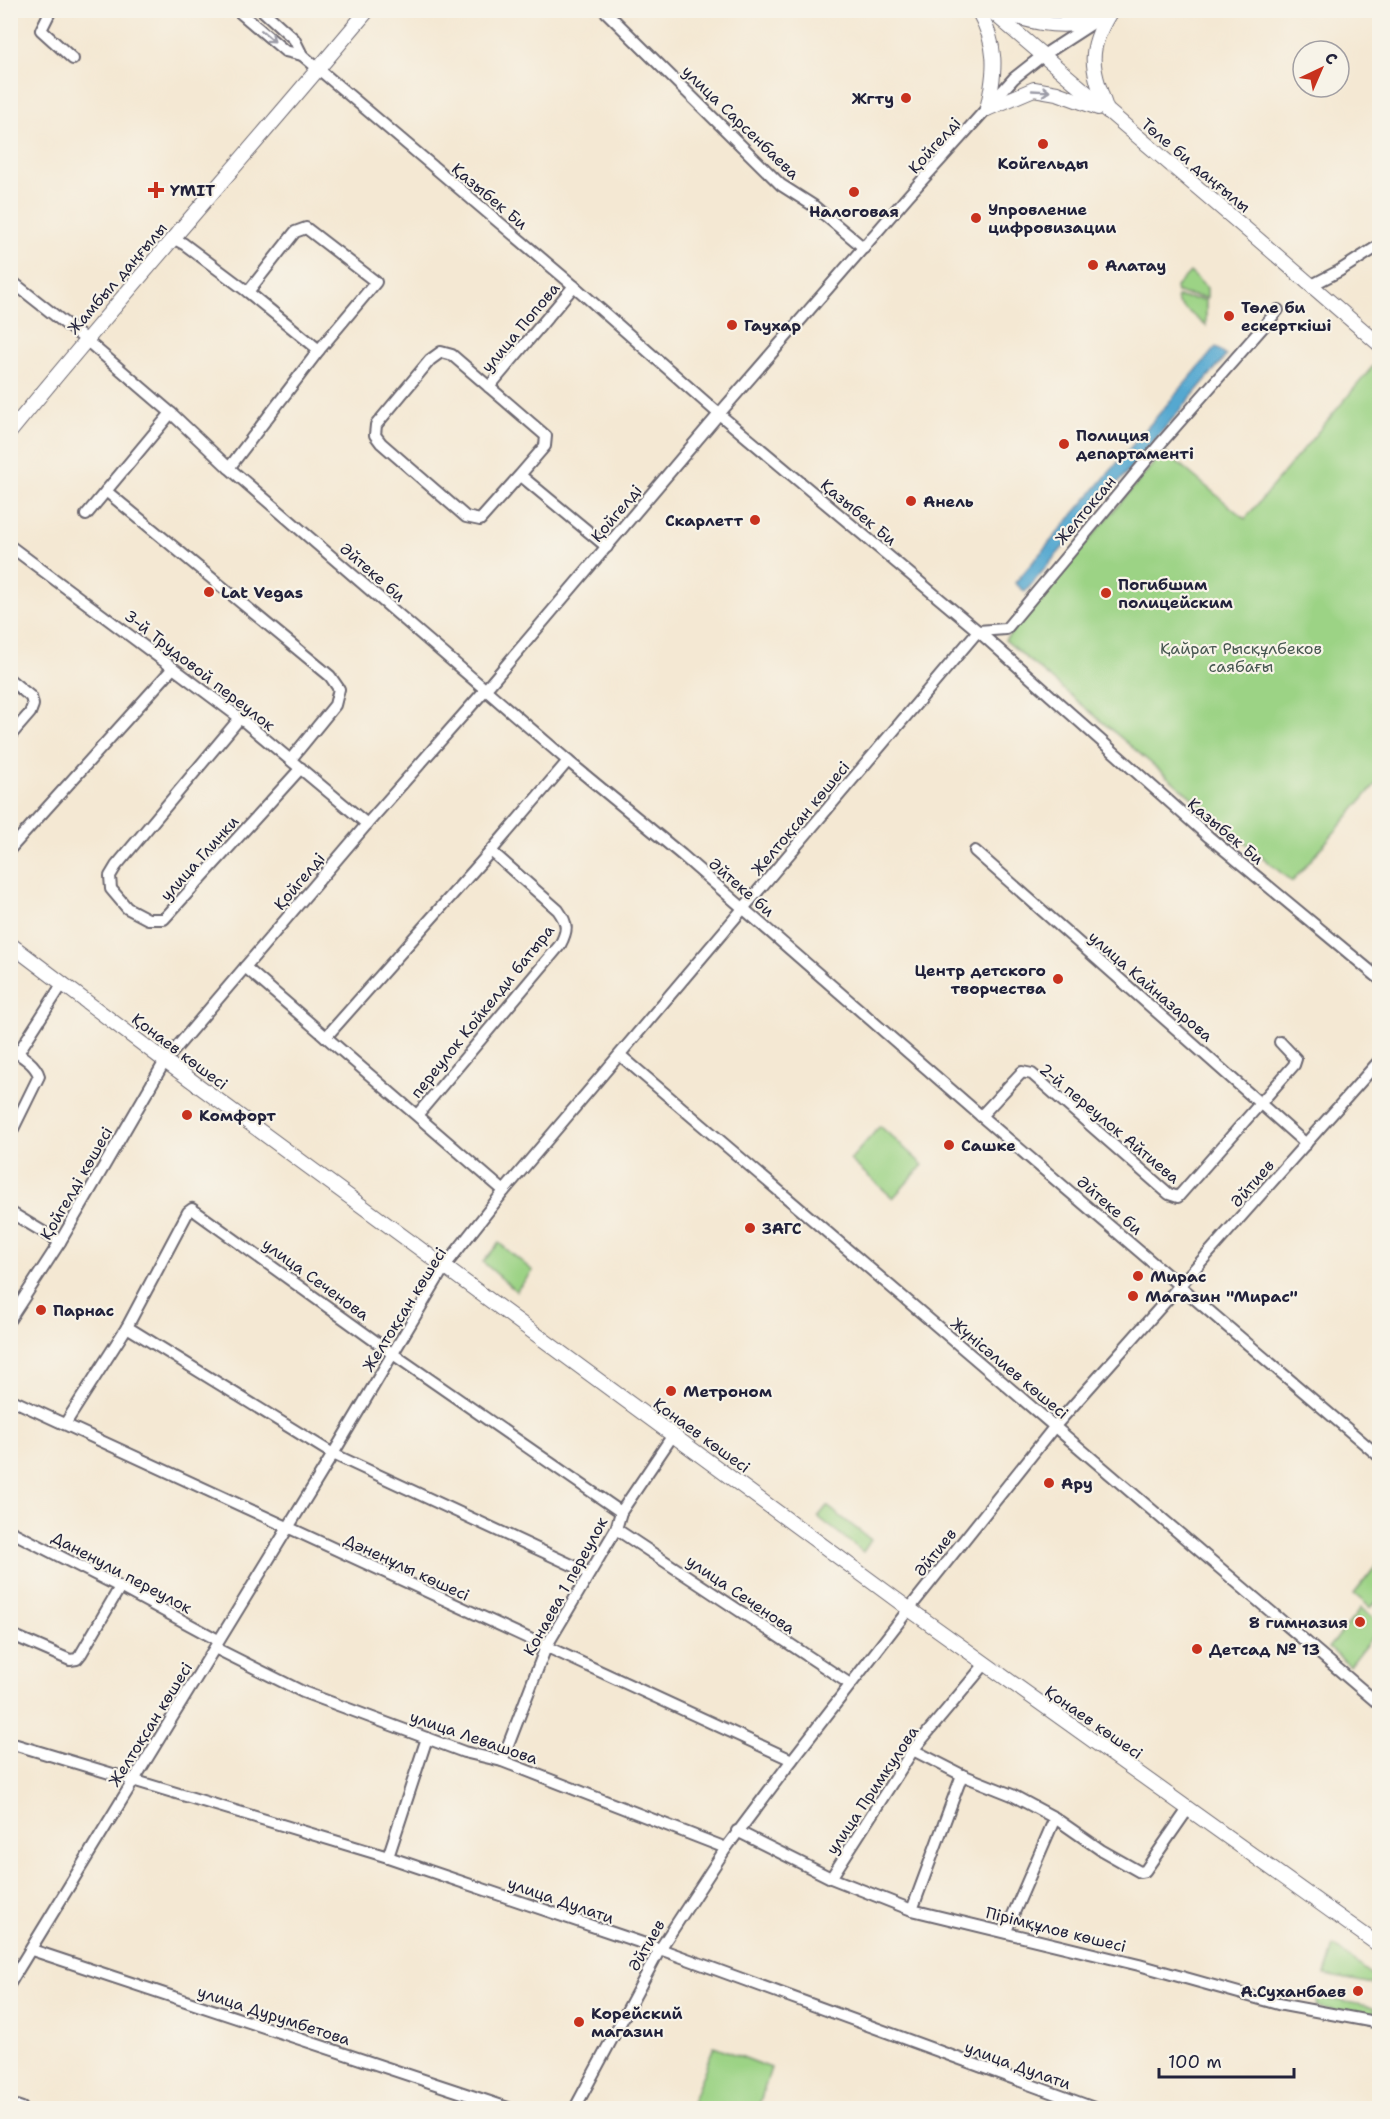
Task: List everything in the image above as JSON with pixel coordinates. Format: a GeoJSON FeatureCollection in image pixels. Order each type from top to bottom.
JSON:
{"type":"FeatureCollection","features":[{"type":"Feature","properties":{"kind":"main road","name":"Жамбыл даңғылы"},"geometry":{"type":"LineString","coordinates":[[10,432],[368,10]]}},
{"type":"Feature","properties":{"kind":"main road"},"geometry":{"type":"LineString","coordinates":[[978,10],[991,41],[995,67],[987,109]]}},
{"type":"Feature","properties":{"kind":"main road","name":"Төле би даңғылы"},"geometry":{"type":"LineString","coordinates":[[990,10],[1380,345]]}},
{"type":"Feature","properties":{"kind":"main road"},"geometry":{"type":"LineString","coordinates":[[1002,10],[1030,22],[1064,25],[1082,23],[1112,12]]}},
{"type":"Feature","properties":{"kind":"main road"},"geometry":{"type":"LineString","coordinates":[[1108,112],[1096,77],[1093,49],[1098,33],[1112,12]]}},
{"type":"Feature","properties":{"kind":"main road"},"geometry":{"type":"LineString","coordinates":[[987,109],[1034,89],[1071,97],[1108,112]]}},
{"type":"Feature","properties":{"kind":"main road","name":"Қонаев көшесі"},"geometry":{"type":"LineString","coordinates":[[10,944],[165,1061],[909,1609],[1380,1946]]}},
{"type":"Feature","properties":{"kind":"street"},"geometry":{"type":"LineString","coordinates":[[51,10],[41,30],[73,59]]}},
{"type":"Feature","properties":{"kind":"street"},"geometry":{"type":"LineString","coordinates":[[237,10],[285,51],[302,55]]}},
{"type":"Feature","properties":{"kind":"street"},"geometry":{"type":"LineString","coordinates":[[262,10],[294,39],[302,55]]}},
{"type":"Feature","properties":{"kind":"street","name":"улица Сарсенбаева"},"geometry":{"type":"LineString","coordinates":[[604,10],[781,185],[814,206],[864,248]]}},
{"type":"Feature","properties":{"kind":"street","name":"Қойгелді"},"geometry":{"type":"LineString","coordinates":[[165,1061],[367,824],[486,689],[719,414],[908,196],[1014,78],[1042,56],[1112,12]]}},
{"type":"Feature","properties":{"kind":"street","name":"Қазыбек Би"},"geometry":{"type":"LineString","coordinates":[[302,55],[719,414],[978,631],[1209,837],[1380,979]]}},
{"type":"Feature","properties":{"kind":"street"},"geometry":{"type":"LineString","coordinates":[[229,468],[319,350],[376,282],[306,228],[295,232],[248,292]]}},
{"type":"Feature","properties":{"kind":"street"},"geometry":{"type":"LineString","coordinates":[[173,238],[248,292],[319,350]]}},
{"type":"Feature","properties":{"kind":"street"},"geometry":{"type":"LineString","coordinates":[[1312,285],[1380,245]]}},
{"type":"Feature","properties":{"kind":"street","name":"Әйтеке би"},"geometry":{"type":"LineString","coordinates":[[10,280],[86,340],[171,413],[229,468],[568,761],[744,907],[981,1116],[1380,1457]]}},
{"type":"Feature","properties":{"kind":"street","name":"улица Попова"},"geometry":{"type":"LineString","coordinates":[[489,387],[573,286]]}},
{"type":"Feature","properties":{"kind":"street","name":"Желтоксан"},"geometry":{"type":"LineString","coordinates":[[978,631],[1006,629],[1161,443],[1278,310]]}},
{"type":"Feature","properties":{"kind":"street","name":"улица Попова"},"geometry":{"type":"LineString","coordinates":[[441,352],[452,355],[546,436],[545,446],[520,475],[480,520],[466,517],[381,443],[375,435],[376,425],[430,360],[441,352]]}},
{"type":"Feature","properties":{"kind":"street"},"geometry":{"type":"LineString","coordinates":[[86,515],[171,413]]}},
{"type":"Feature","properties":{"kind":"street"},"geometry":{"type":"LineString","coordinates":[[520,475],[607,547]]}},
{"type":"Feature","properties":{"kind":"street"},"geometry":{"type":"LineString","coordinates":[[106,491],[330,676],[339,689],[335,705],[291,759]]}},
{"type":"Feature","properties":{"kind":"street","name":"3-й Трудовой переулок"},"geometry":{"type":"LineString","coordinates":[[10,546],[240,718],[367,824]]}},
{"type":"Feature","properties":{"kind":"street","name":"Желтоқсан көшесі"},"geometry":{"type":"LineString","coordinates":[[10,1983],[445,1266],[504,1191],[978,631]]}},
{"type":"Feature","properties":{"kind":"street"},"geometry":{"type":"LineString","coordinates":[[10,849],[174,668]]}},
{"type":"Feature","properties":{"kind":"street"},"geometry":{"type":"LineString","coordinates":[[10,680],[31,697],[33,705],[30,713],[10,736]]}},
{"type":"Feature","properties":{"kind":"street","name":"улица Глинки"},"geometry":{"type":"LineString","coordinates":[[240,718],[110,876],[111,889],[127,908],[148,919],[164,919],[301,768]]}},
{"type":"Feature","properties":{"kind":"street"},"geometry":{"type":"LineString","coordinates":[[326,1037],[568,761]]}},
{"type":"Feature","properties":{"kind":"street","name":"переулок Койкелди батыра"},"geometry":{"type":"LineString","coordinates":[[418,1114],[560,945],[567,932],[566,920],[558,910],[491,851]]}},
{"type":"Feature","properties":{"kind":"street","name":"улица Кайназарова"},"geometry":{"type":"LineString","coordinates":[[975,851],[1306,1144]]}},
{"type":"Feature","properties":{"kind":"street","name":"переулок Койкелди батыра"},"geometry":{"type":"LineString","coordinates":[[245,967],[418,1114],[504,1191]]}},
{"type":"Feature","properties":{"kind":"street"},"geometry":{"type":"LineString","coordinates":[[10,1135],[39,1076],[38,1070],[14,1052],[63,983]]}},
{"type":"Feature","properties":{"kind":"street","name":"2-й переулок Айтиева"},"geometry":{"type":"LineString","coordinates":[[981,1116],[1022,1072],[1032,1074],[1169,1194],[1178,1197],[1294,1065],[1296,1059],[1280,1042]]}},
{"type":"Feature","properties":{"kind":"street","name":"Жүнісәлиев көшесі"},"geometry":{"type":"LineString","coordinates":[[620,1055],[1055,1426],[1239,1587],[1380,1705]]}},
{"type":"Feature","properties":{"kind":"street","name":"Әйтиев"},"geometry":{"type":"LineString","coordinates":[[575,2109],[660,1949],[737,1831],[850,1684],[1055,1426],[1380,1060]]}},
{"type":"Feature","properties":{"kind":"street","name":"Қойгелді көшесі"},"geometry":{"type":"LineString","coordinates":[[10,1319],[60,1242],[165,1061]]}},
{"type":"Feature","properties":{"kind":"street","name":"улица Сеченова"},"geometry":{"type":"LineString","coordinates":[[64,1424],[128,1327],[188,1212],[192,1209],[393,1354],[621,1512]]}},
{"type":"Feature","properties":{"kind":"street"},"geometry":{"type":"LineString","coordinates":[[10,1212],[60,1242]]}},
{"type":"Feature","properties":{"kind":"street"},"geometry":{"type":"LineString","coordinates":[[128,1327],[333,1454],[589,1573]]}},
{"type":"Feature","properties":{"kind":"street","name":"Дәненұлы көшесі"},"geometry":{"type":"LineString","coordinates":[[10,1399],[792,1760]]}},
{"type":"Feature","properties":{"kind":"street","name":"Конаева 1 переулок"},"geometry":{"type":"LineString","coordinates":[[502,1761],[546,1647],[616,1529],[621,1512],[673,1435]]}},
{"type":"Feature","properties":{"kind":"street","name":"улица Сеченова"},"geometry":{"type":"LineString","coordinates":[[616,1529],[850,1684]]}},
{"type":"Feature","properties":{"kind":"street","name":"Даненули переулок"},"geometry":{"type":"LineString","coordinates":[[12,1536],[120,1587],[217,1644]]}},
{"type":"Feature","properties":{"kind":"street"},"geometry":{"type":"LineString","coordinates":[[10,1634],[70,1660],[76,1659],[120,1587]]}},
{"type":"Feature","properties":{"kind":"street","name":"улица Левашова"},"geometry":{"type":"LineString","coordinates":[[217,1644],[303,1692],[464,1752],[502,1761],[726,1848]]}},
{"type":"Feature","properties":{"kind":"street","name":"улица Примкулова"},"geometry":{"type":"LineString","coordinates":[[831,1878],[913,1750],[986,1664]]}},
{"type":"Feature","properties":{"kind":"street"},"geometry":{"type":"LineString","coordinates":[[388,1857],[427,1738]]}},
{"type":"Feature","properties":{"kind":"street"},"geometry":{"type":"LineString","coordinates":[[10,1756],[14,1744]]}},
{"type":"Feature","properties":{"kind":"street","name":"улица Дулати"},"geometry":{"type":"LineString","coordinates":[[14,1744],[388,1857],[660,1949],[1094,2109]]}},
{"type":"Feature","properties":{"kind":"street"},"geometry":{"type":"LineString","coordinates":[[913,1750],[962,1775],[991,1785],[1055,1818],[1101,1850],[1136,1870],[1145,1871],[1188,1809]]}},
{"type":"Feature","properties":{"kind":"street"},"geometry":{"type":"LineString","coordinates":[[912,1910],[962,1775]]}},
{"type":"Feature","properties":{"kind":"street"},"geometry":{"type":"LineString","coordinates":[[1006,1931],[1055,1818]]}},
{"type":"Feature","properties":{"kind":"street","name":"Пірімқұлов көшесі"},"geometry":{"type":"LineString","coordinates":[[737,1831],[831,1878],[912,1910],[1139,1965],[1278,2004],[1380,2023]]}},
{"type":"Feature","properties":{"kind":"street","name":"улица Дурумбетова"},"geometry":{"type":"LineString","coordinates":[[32,1950],[508,2109]]}},
{"type":"Feature","properties":{"kind":"street"},"geometry":{"type":"LineString","coordinates":[[10,2104],[22,2109]]}},
{"type":"Feature","properties":{"kind":"green space"},"geometry":{"type":"Polygon","coordinates":[[[1190,272],[1207,288],[1207,298],[1177,293],[1176,287],[1190,272]]]}},
{"type":"Feature","properties":{"kind":"green space"},"geometry":{"type":"Polygon","coordinates":[[[1177,297],[1206,300],[1206,326],[1178,303],[1177,297]]]}},
{"type":"Feature","properties":{"kind":"green space","name":"Қайрат Рысқұлбеков саябағы"},"geometry":{"type":"Polygon","coordinates":[[[1373,366],[1380,372],[1379,780],[1292,882],[1005,640],[1164,451],[1245,519],[1373,366]]]}},
{"type":"Feature","properties":{"kind":"green space"},"geometry":{"type":"Polygon","coordinates":[[[880,1126],[923,1165],[893,1198],[850,1160],[880,1126]]]}},
{"type":"Feature","properties":{"kind":"green space"},"geometry":{"type":"Polygon","coordinates":[[[499,1243],[533,1271],[516,1291],[483,1262],[499,1243]]]}},
{"type":"Feature","properties":{"kind":"green space"},"geometry":{"type":"Polygon","coordinates":[[[827,1506],[871,1540],[863,1552],[818,1517],[827,1506]]]}},
{"type":"Feature","properties":{"kind":"green space"},"geometry":{"type":"Polygon","coordinates":[[[1379,1562],[1379,1598],[1371,1608],[1354,1594],[1379,1562]]]}},
{"type":"Feature","properties":{"kind":"green space"},"geometry":{"type":"Polygon","coordinates":[[[1361,1608],[1379,1623],[1379,1628],[1350,1666],[1329,1648],[1361,1608]]]}},
{"type":"Feature","properties":{"kind":"green space"},"geometry":{"type":"Polygon","coordinates":[[[1334,1946],[1379,1980],[1379,1985],[1325,1975],[1334,1946]]]}},
{"type":"Feature","properties":{"kind":"green space"},"geometry":{"type":"Polygon","coordinates":[[[1318,1997],[1375,2007],[1373,2019],[1317,2007],[1318,1997]]]}},
{"type":"Feature","properties":{"kind":"green space"},"geometry":{"type":"Polygon","coordinates":[[[714,2046],[771,2068],[758,2108],[690,2108],[714,2046]]]}},
{"type":"Feature","properties":{"kind":"water"},"geometry":{"type":"Polygon","coordinates":[[[1216,347],[1226,356],[1025,592],[1015,583],[1216,347]]]}},
{"type":"Feature","properties":{"kind":"place","name":"Жгту"},"geometry":{"type":"Point","coordinates":[906,98]}},
{"type":"Feature","properties":{"kind":"place","name":"Койгельды"},"geometry":{"type":"Point","coordinates":[1043,144]}},
{"type":"Feature","properties":{"kind":"place","name":"YMIT"},"geometry":{"type":"Point","coordinates":[156,190]}},
{"type":"Feature","properties":{"kind":"place","name":"Налоговая"},"geometry":{"type":"Point","coordinates":[854,192]}},
{"type":"Feature","properties":{"kind":"place","name":"Упровление цифровизации"},"geometry":{"type":"Point","coordinates":[976,218]}},
{"type":"Feature","properties":{"kind":"place","name":"Алатау"},"geometry":{"type":"Point","coordinates":[1093,265]}},
{"type":"Feature","properties":{"kind":"place","name":"Төле би ескерткіші"},"geometry":{"type":"Point","coordinates":[1229,316]}},
{"type":"Feature","properties":{"kind":"place","name":"Гаухар"},"geometry":{"type":"Point","coordinates":[732,325]}},
{"type":"Feature","properties":{"kind":"place","name":"Полиция департаменті"},"geometry":{"type":"Point","coordinates":[1064,444]}},
{"type":"Feature","properties":{"kind":"place","name":"Анель"},"geometry":{"type":"Point","coordinates":[911,501]}},
{"type":"Feature","properties":{"kind":"place","name":"Скарлетт"},"geometry":{"type":"Point","coordinates":[755,520]}},
{"type":"Feature","properties":{"kind":"place","name":"Lat Vegas"},"geometry":{"type":"Point","coordinates":[209,592]}},
{"type":"Feature","properties":{"kind":"place","name":"Погибшим полицейским"},"geometry":{"type":"Point","coordinates":[1106,593]}},
{"type":"Feature","properties":{"kind":"place","name":"Центр детского творчества"},"geometry":{"type":"Point","coordinates":[1058,979]}},
{"type":"Feature","properties":{"kind":"place","name":"Комфорт"},"geometry":{"type":"Point","coordinates":[187,1115]}},
{"type":"Feature","properties":{"kind":"place","name":"Сашке"},"geometry":{"type":"Point","coordinates":[949,1145]}},
{"type":"Feature","properties":{"kind":"place","name":"ЗАГС"},"geometry":{"type":"Point","coordinates":[750,1228]}},
{"type":"Feature","properties":{"kind":"place","name":"Мирас"},"geometry":{"type":"Point","coordinates":[1138,1276]}},
{"type":"Feature","properties":{"kind":"place","name":"Магазин \"Мирас\""},"geometry":{"type":"Point","coordinates":[1133,1296]}},
{"type":"Feature","properties":{"kind":"place","name":"Парнас"},"geometry":{"type":"Point","coordinates":[41,1310]}},
{"type":"Feature","properties":{"kind":"place","name":"Метроном"},"geometry":{"type":"Point","coordinates":[671,1391]}},
{"type":"Feature","properties":{"kind":"place","name":"Ару"},"geometry":{"type":"Point","coordinates":[1049,1483]}},
{"type":"Feature","properties":{"kind":"place","name":"8 гимназия"},"geometry":{"type":"Point","coordinates":[1360,1622]}},
{"type":"Feature","properties":{"kind":"place","name":"Детсад № 13"},"geometry":{"type":"Point","coordinates":[1197,1649]}},
{"type":"Feature","properties":{"kind":"place","name":"А.Суханбаев"},"geometry":{"type":"Point","coordinates":[1358,1991]}},
{"type":"Feature","properties":{"kind":"place","name":"Корейский магазин"},"geometry":{"type":"Point","coordinates":[579,2022]}}]}
